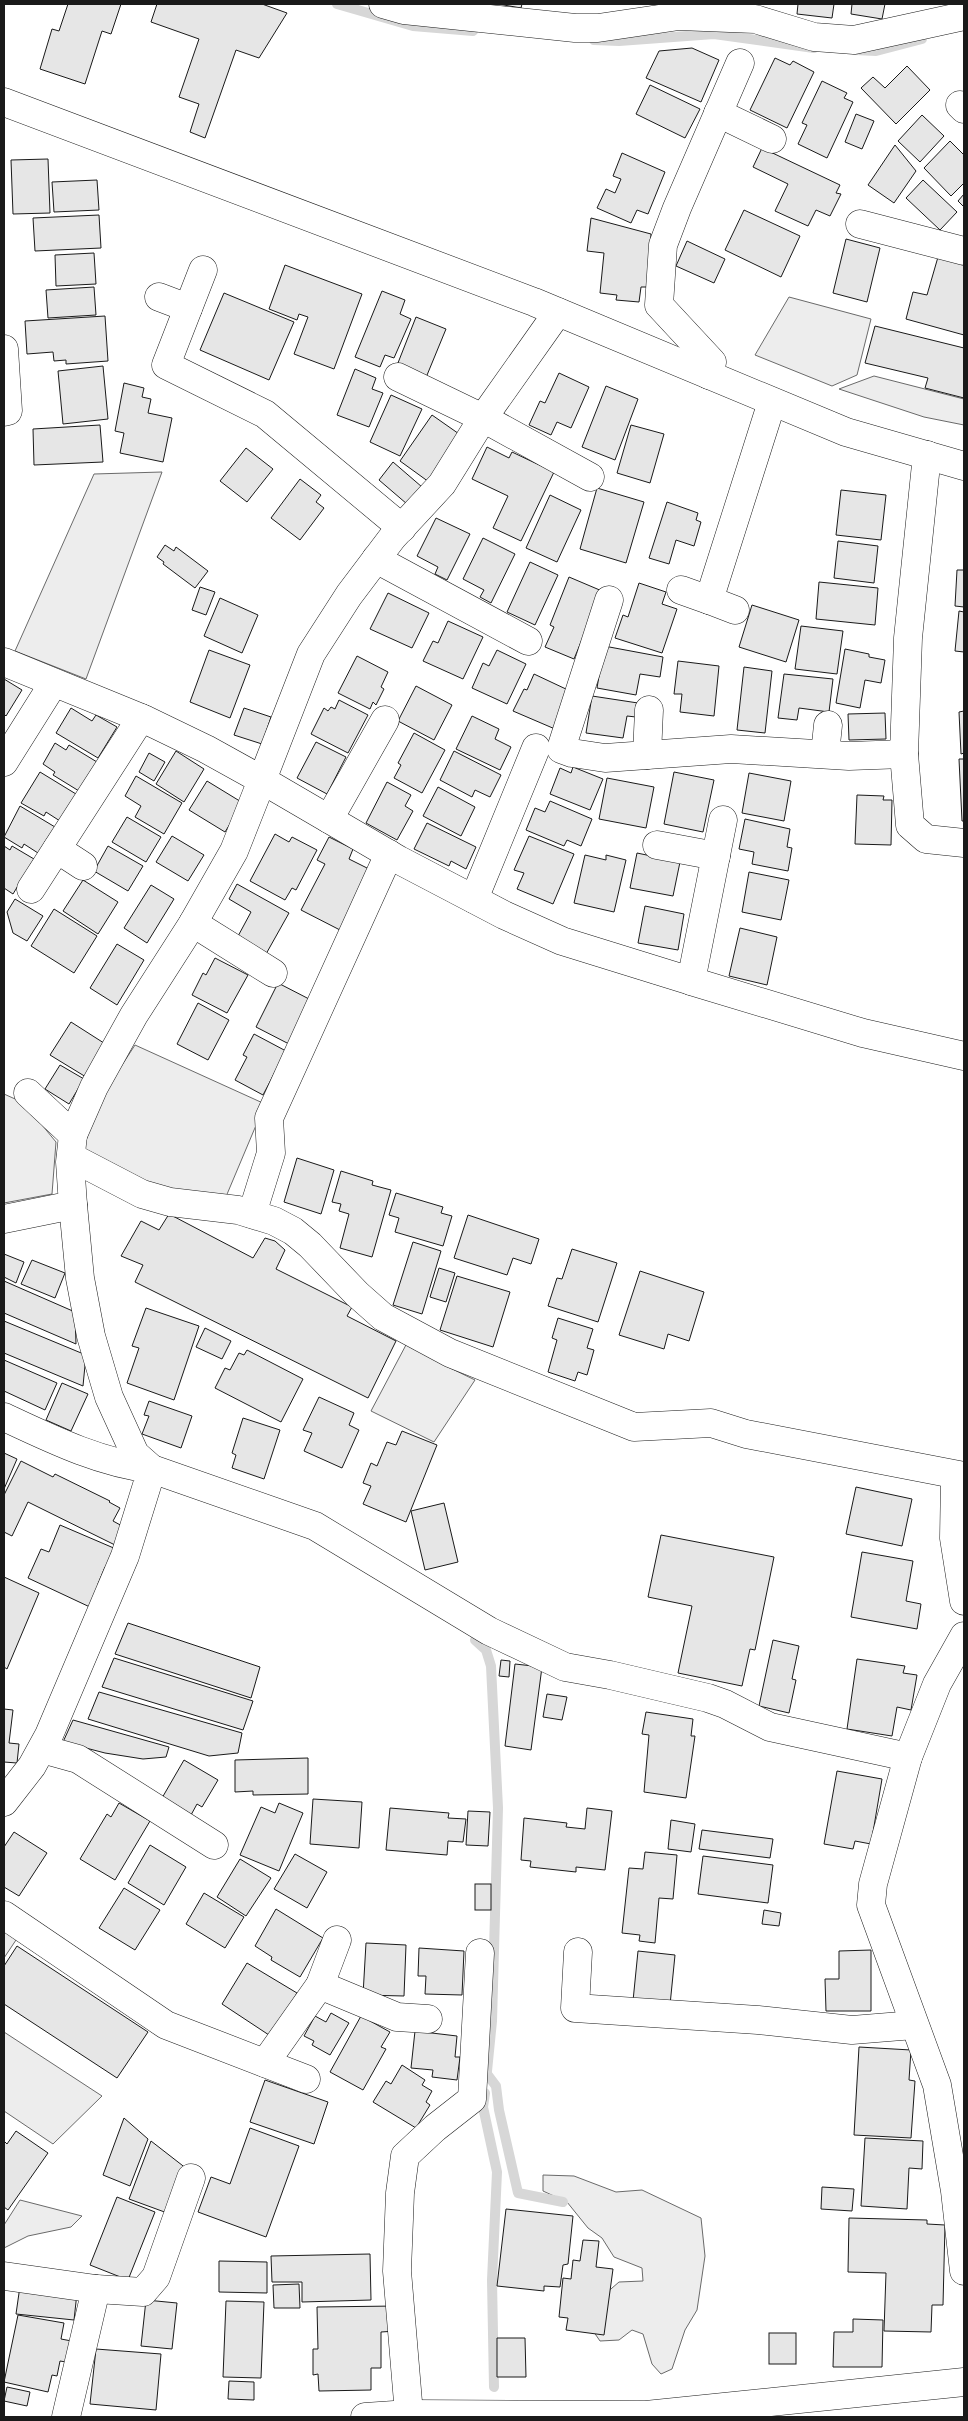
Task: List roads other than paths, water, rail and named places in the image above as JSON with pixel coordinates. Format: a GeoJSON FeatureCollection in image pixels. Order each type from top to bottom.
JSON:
{"type":"FeatureCollection","features":[{"type":"Feature","properties":{"kind":"street"},"geometry":{"type":"LineString","coordinates":[[383,4],[404,10],[575,28],[598,28],[679,16],[755,19],[814,37],[854,40],[964,16]]}},
{"type":"Feature","properties":{"kind":"street"},"geometry":{"type":"LineString","coordinates":[[709,375],[712,362],[659,305],[663,245],[740,63]]}},
{"type":"Feature","properties":{"kind":"street"},"geometry":{"type":"LineString","coordinates":[[4,102],[558,312],[846,432],[964,466]]}},
{"type":"Feature","properties":{"kind":"street"},"geometry":{"type":"LineString","coordinates":[[718,113],[772,139]]}},
{"type":"Feature","properties":{"kind":"street"},"geometry":{"type":"LineString","coordinates":[[860,224],[964,251]]}},
{"type":"Feature","properties":{"kind":"street"},"geometry":{"type":"LineString","coordinates":[[203,270],[166,365],[265,414],[402,528]]}},
{"type":"Feature","properties":{"kind":"street"},"geometry":{"type":"LineString","coordinates":[[159,297],[188,308]]}},
{"type":"Feature","properties":{"kind":"street"},"geometry":{"type":"LineString","coordinates":[[152,1469],[135,1454],[109,1397],[89,1326],[80,1278],[73,1205],[72,1146],[94,1087],[134,1015],[193,923],[234,851],[311,654],[349,595],[376,559],[442,484],[484,418],[558,312]]}},
{"type":"Feature","properties":{"kind":"street"},"geometry":{"type":"LineString","coordinates":[[4,349],[8,411],[4,412]]}},
{"type":"Feature","properties":{"kind":"street"},"geometry":{"type":"LineString","coordinates":[[398,377],[484,418],[590,477]]}},
{"type":"Feature","properties":{"kind":"street"},"geometry":{"type":"LineString","coordinates":[[709,600],[772,402]]}},
{"type":"Feature","properties":{"kind":"street"},"geometry":{"type":"LineString","coordinates":[[927,455],[908,638],[904,754],[910,825],[926,839],[964,843]]}},
{"type":"Feature","properties":{"kind":"street"},"geometry":{"type":"LineString","coordinates":[[376,559],[528,641]]}},
{"type":"Feature","properties":{"kind":"street"},"geometry":{"type":"LineString","coordinates":[[681,590],[735,610]]}},
{"type":"Feature","properties":{"kind":"street"},"geometry":{"type":"LineString","coordinates":[[609,600],[561,749],[572,753],[605,758],[730,749],[849,756],[904,754]]}},
{"type":"Feature","properties":{"kind":"street"},"geometry":{"type":"LineString","coordinates":[[4,662],[53,684],[141,718],[206,749],[389,854],[474,899],[562,941],[863,1033],[964,1056]]}},
{"type":"Feature","properties":{"kind":"street"},"geometry":{"type":"LineString","coordinates":[[4,762],[53,684]]}},
{"type":"Feature","properties":{"kind":"street"},"geometry":{"type":"LineString","coordinates":[[647,755],[649,710]]}},
{"type":"Feature","properties":{"kind":"street"},"geometry":{"type":"LineString","coordinates":[[31,889],[141,718]]}},
{"type":"Feature","properties":{"kind":"street"},"geometry":{"type":"LineString","coordinates":[[329,819],[385,720]]}},
{"type":"Feature","properties":{"kind":"street"},"geometry":{"type":"LineString","coordinates":[[825,754],[828,725]]}},
{"type":"Feature","properties":{"kind":"street"},"geometry":{"type":"LineString","coordinates":[[474,899],[536,748]]}},
{"type":"Feature","properties":{"kind":"street"},"geometry":{"type":"LineString","coordinates":[[691,981],[723,820]]}},
{"type":"Feature","properties":{"kind":"street"},"geometry":{"type":"LineString","coordinates":[[657,845],[716,856]]}},
{"type":"Feature","properties":{"kind":"street"},"geometry":{"type":"LineString","coordinates":[[57,849],[83,866]]}},
{"type":"Feature","properties":{"kind":"street"},"geometry":{"type":"LineString","coordinates":[[252,1214],[271,1153],[269,1118],[389,854]]}},
{"type":"Feature","properties":{"kind":"street"},"geometry":{"type":"LineString","coordinates":[[193,923],[273,973]]}},
{"type":"Feature","properties":{"kind":"street"},"geometry":{"type":"LineString","coordinates":[[28,1094],[72,1146],[142,1194],[170,1202],[238,1210],[274,1220],[293,1231],[384,1317],[450,1353],[634,1428],[711,1423],[746,1434],[960,1476],[954,1538],[964,1601]]}},
{"type":"Feature","properties":{"kind":"street"},"geometry":{"type":"LineString","coordinates":[[7,1216],[73,1205]]}},
{"type":"Feature","properties":{"kind":"street"},"geometry":{"type":"LineString","coordinates":[[4,1417],[63,1444],[128,1466],[152,1469],[315,1526],[489,1632],[565,1667],[610,1674],[708,1698],[725,1704],[770,1727],[908,1757]]}},
{"type":"Feature","properties":{"kind":"street"},"geometry":{"type":"LineString","coordinates":[[4,1802],[32,1766],[42,1749],[125,1556],[152,1469]]}},
{"type":"Feature","properties":{"kind":"street"},"geometry":{"type":"LineString","coordinates":[[964,1636],[937,1684],[908,1757],[873,1884],[871,1905],[937,2085],[955,2191],[964,2270]]}},
{"type":"Feature","properties":{"kind":"street"},"geometry":{"type":"LineString","coordinates":[[42,1749],[78,1759],[214,1845]]}},
{"type":"Feature","properties":{"kind":"street"},"geometry":{"type":"LineString","coordinates":[[4,1915],[166,2025],[306,2080]]}},
{"type":"Feature","properties":{"kind":"street"},"geometry":{"type":"LineString","coordinates":[[265,2063],[320,1985],[337,1940]]}},
{"type":"Feature","properties":{"kind":"street"},"geometry":{"type":"LineString","coordinates":[[578,1952],[574,2008],[758,2020],[852,2030],[914,2025]]}},
{"type":"Feature","properties":{"kind":"street"},"geometry":{"type":"LineString","coordinates":[[409,2414],[397,2271],[400,2193],[405,2156],[435,2128],[472,2100],[480,1953]]}},
{"type":"Feature","properties":{"kind":"street"},"geometry":{"type":"LineString","coordinates":[[320,1985],[397,2017],[428,2018]]}},
{"type":"Feature","properties":{"kind":"street"},"geometry":{"type":"LineString","coordinates":[[4,2276],[96,2289],[143,2292],[156,2277],[191,2178]]}},
{"type":"Feature","properties":{"kind":"street"},"geometry":{"type":"LineString","coordinates":[[66,2417],[96,2289]]}},
{"type":"Feature","properties":{"kind":"street"},"geometry":{"type":"LineString","coordinates":[[365,2417],[409,2414],[646,2416],[964,2382]]}},
{"type":"Feature","properties":{"kind":"waterway"},"geometry":{"type":"LineString","coordinates":[[337,4],[413,26],[473,31]]}},
{"type":"Feature","properties":{"kind":"waterway"},"geometry":{"type":"LineString","coordinates":[[594,40],[619,41],[714,34],[814,48]]}},
{"type":"Feature","properties":{"kind":"waterway"},"geometry":{"type":"LineString","coordinates":[[855,50],[876,51],[922,39]]}},
{"type":"Feature","properties":{"kind":"waterway"},"geometry":{"type":"LineString","coordinates":[[475,1640],[486,1650],[491,1666],[498,1808],[492,2021],[487,2071]]}},
{"type":"Feature","properties":{"kind":"waterway"},"geometry":{"type":"LineString","coordinates":[[487,2074],[496,2086],[499,2110],[518,2193],[563,2202]]}},
{"type":"Feature","properties":{"kind":"waterway"},"geometry":{"type":"LineString","coordinates":[[485,2093],[483,2107],[497,2172],[492,2280],[494,2387]]}}]}
